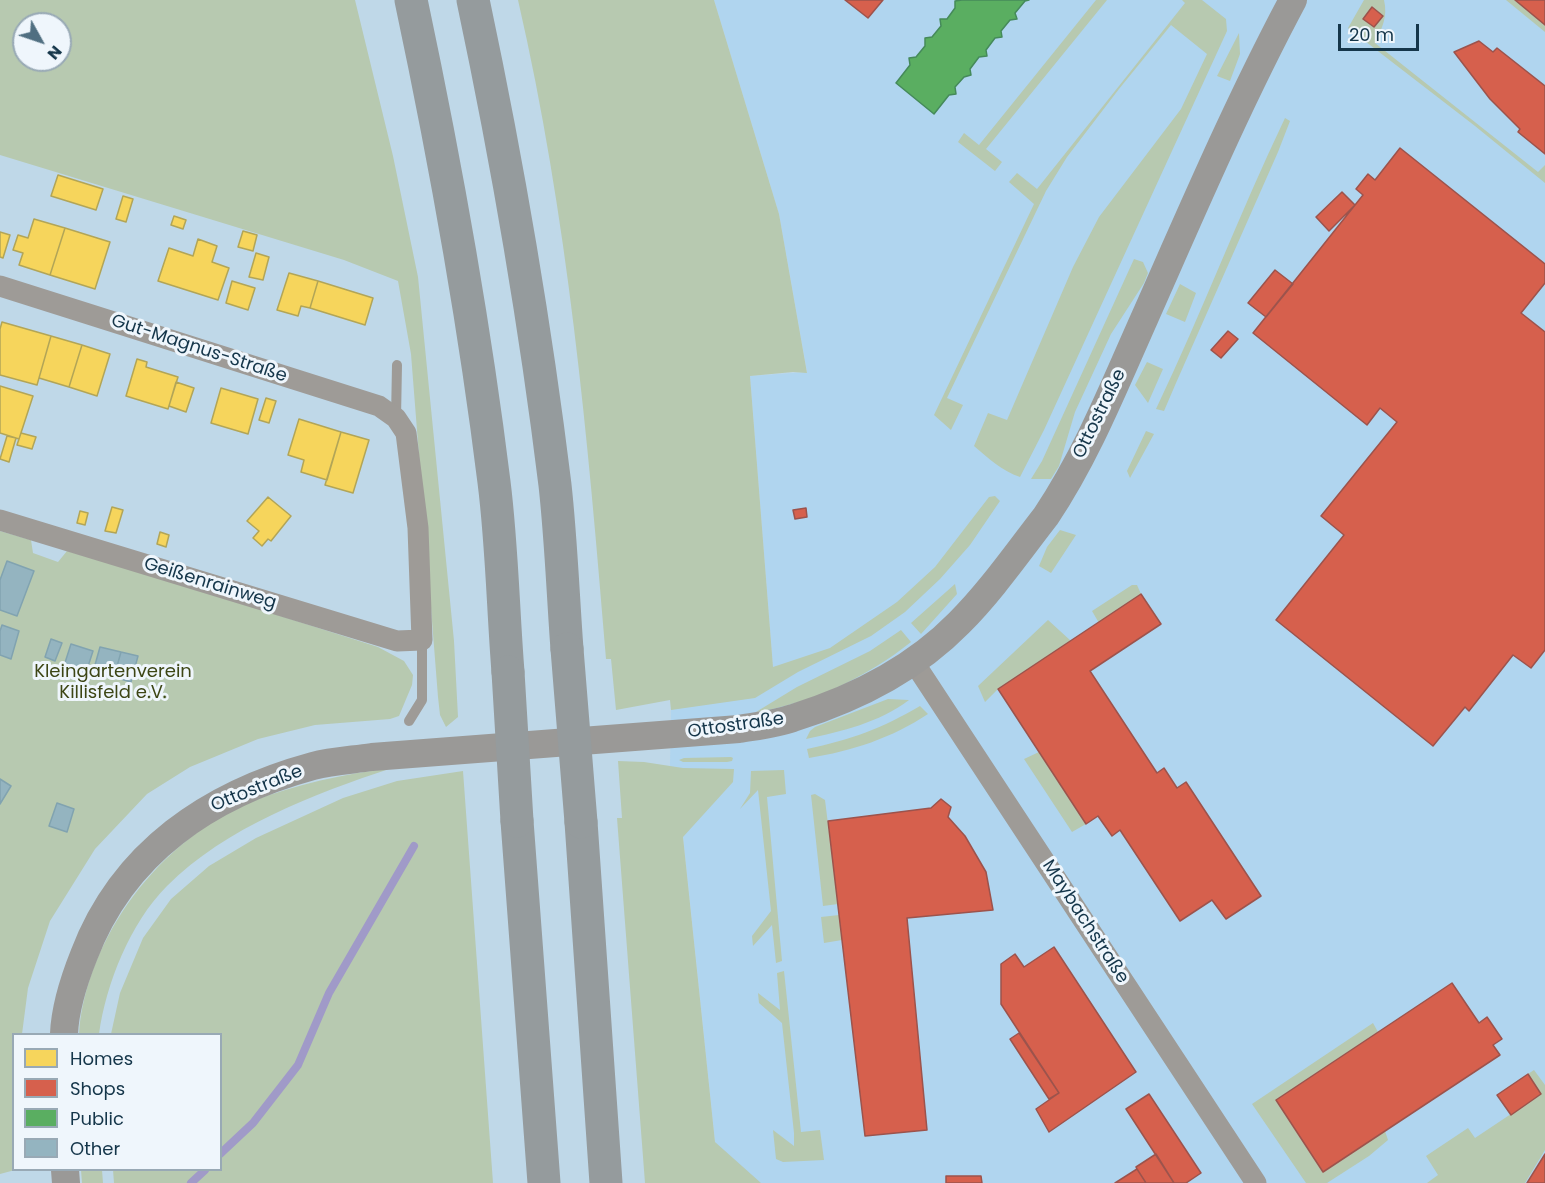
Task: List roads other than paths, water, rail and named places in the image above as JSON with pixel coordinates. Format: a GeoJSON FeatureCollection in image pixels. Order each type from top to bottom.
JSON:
{"type":"FeatureCollection","features":[{"type":"Feature","properties":{"kind":"highway"},"geometry":{"type":"LineString","coordinates":[[411,0],[430,89],[467,292],[494,485],[544,1183]]}},
{"type":"Feature","properties":{"kind":"highway"},"geometry":{"type":"LineString","coordinates":[[473,0],[495,105],[524,270],[555,487],[606,1183]]}},
{"type":"Feature","properties":{"kind":"main road","name":"Ottostraße"},"geometry":{"type":"LineString","coordinates":[[64,1033],[79,968],[96,926],[113,898],[136,868],[179,828],[200,813],[273,778],[316,765],[372,757],[739,729],[781,721],[850,697],[929,650],[960,623],[1058,498],[1106,405],[1249,88],[1293,0]]}},
{"type":"Feature","properties":{"kind":"street","name":"Gut-Magnus-Straße"},"geometry":{"type":"LineString","coordinates":[[0,286],[379,406],[396,418]]}},
{"type":"Feature","properties":{"kind":"street"},"geometry":{"type":"LineString","coordinates":[[396,418],[406,433],[418,528],[422,640]]}},
{"type":"Feature","properties":{"kind":"street","name":"Geißenrainweg"},"geometry":{"type":"LineString","coordinates":[[0,520],[397,641],[422,640]]}},
{"type":"Feature","properties":{"kind":"street","name":"Maybachstraße"},"geometry":{"type":"LineString","coordinates":[[913,661],[1256,1183]]}},
{"type":"Feature","properties":{"kind":"lane"},"geometry":{"type":"LineString","coordinates":[[396,418],[397,365]]}},
{"type":"Feature","properties":{"kind":"lane"},"geometry":{"type":"LineString","coordinates":[[409,721],[422,700],[422,640]]}},
{"type":"Feature","properties":{"kind":"waterway"},"geometry":{"type":"LineString","coordinates":[[222,1152],[253,1123],[298,1065],[329,993],[414,846]]}},
{"type":"Feature","properties":{"kind":"waterway"},"geometry":{"type":"LineString","coordinates":[[191,1183],[204,1171]]}},
{"type":"Feature","properties":{"kind":"park label","name":"Kleingartenverein Killisfeld e.V."},"geometry":{"type":"Point","coordinates":[113,682]}}]}
